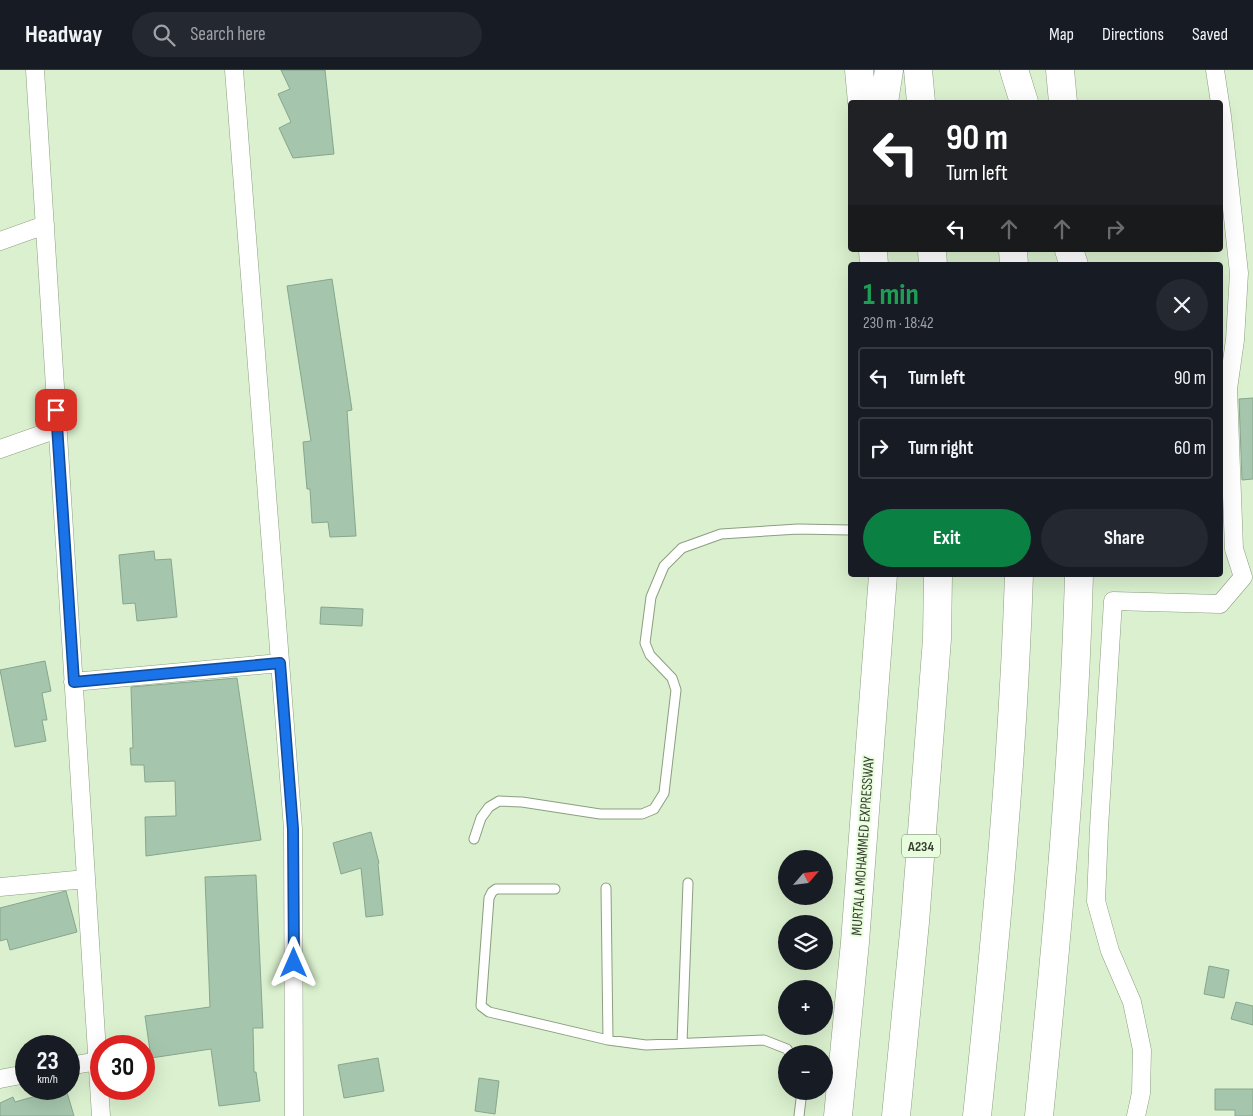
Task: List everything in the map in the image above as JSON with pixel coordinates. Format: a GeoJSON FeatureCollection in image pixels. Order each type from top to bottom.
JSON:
{"type":"FeatureCollection","features":[{"type":"Feature","properties":{"kind":"highway"},"geometry":{"type":"LineString","coordinates":[[859,70],[862,100]]}},
{"type":"Feature","properties":{"kind":"highway"},"geometry":{"type":"LineString","coordinates":[[884,100],[889,70]]}},
{"type":"Feature","properties":{"kind":"highway"},"geometry":{"type":"LineString","coordinates":[[918,70],[921,100]]}},
{"type":"Feature","properties":{"kind":"highway"},"geometry":{"type":"LineString","coordinates":[[1001,70],[1004,100]]}},
{"type":"Feature","properties":{"kind":"highway"},"geometry":{"type":"LineString","coordinates":[[1014,70],[1023,100]]}},
{"type":"Feature","properties":{"kind":"highway"},"geometry":{"type":"LineString","coordinates":[[1060,70],[1063,100]]}},
{"type":"Feature","properties":{"kind":"highway","name":"MURTALA MOHAMMED EXPRESSWAY"},"geometry":{"type":"LineString","coordinates":[[838,1116],[856,942],[883,577]]}},
{"type":"Feature","properties":{"kind":"highway","name":"A234"},"geometry":{"type":"LineString","coordinates":[[896,1116],[915,922],[936,649],[938,577]]}},
{"type":"Feature","properties":{"kind":"highway"},"geometry":{"type":"LineString","coordinates":[[977,1116],[992,971],[1016,676],[1018,577]]}},
{"type":"Feature","properties":{"kind":"highway"},"geometry":{"type":"LineString","coordinates":[[1040,1116],[1061,893],[1076,672],[1080,577]]}},
{"type":"Feature","properties":{"kind":"street"},"geometry":{"type":"LineString","coordinates":[[35,70],[96,1035]]}},
{"type":"Feature","properties":{"kind":"street"},"geometry":{"type":"LineString","coordinates":[[234,70],[293,829],[294,1116]]}},
{"type":"Feature","properties":{"kind":"street"},"geometry":{"type":"LineString","coordinates":[[1215,70],[1220,100]]}},
{"type":"Feature","properties":{"kind":"street"},"geometry":{"type":"LineString","coordinates":[[1136,1116],[1140,1093],[1142,1050],[1132,1002],[1110,951],[1096,901],[1113,601],[1220,604],[1248,578],[1234,549],[1228,389],[1239,273],[1223,125]]}},
{"type":"Feature","properties":{"kind":"street"},"geometry":{"type":"LineString","coordinates":[[0,241],[45,225]]}},
{"type":"Feature","properties":{"kind":"street"},"geometry":{"type":"LineString","coordinates":[[0,449],[58,429]]}},
{"type":"Feature","properties":{"kind":"street"},"geometry":{"type":"LineString","coordinates":[[74,682],[280,663]]}},
{"type":"Feature","properties":{"kind":"street"},"geometry":{"type":"LineString","coordinates":[[0,887],[86,879]]}},
{"type":"Feature","properties":{"kind":"street"},"geometry":{"type":"LineString","coordinates":[[0,1080],[15,1077]]}},
{"type":"Feature","properties":{"kind":"street"},"geometry":{"type":"LineString","coordinates":[[100,1100],[101,1116]]}},
{"type":"Feature","properties":{"kind":"lane"},"geometry":{"type":"LineString","coordinates":[[474,839],[482,818],[490,807],[499,801],[522,802],[600,814],[642,814],[654,808],[664,793],[676,690],[672,678],[650,655],[645,642],[651,597],[664,566],[682,548],[721,534],[798,528],[848,530]]}},
{"type":"Feature","properties":{"kind":"lane"},"geometry":{"type":"LineString","coordinates":[[682,1043],[688,883]]}},
{"type":"Feature","properties":{"kind":"lane"},"geometry":{"type":"LineString","coordinates":[[606,888],[608,1040]]}},
{"type":"Feature","properties":{"kind":"lane"},"geometry":{"type":"LineString","coordinates":[[555,889],[496,889],[492,892],[489,898],[481,1006],[489,1012],[608,1040],[646,1045],[764,1040],[778,1045]]}},
{"type":"Feature","properties":{"kind":"lane"},"geometry":{"type":"LineString","coordinates":[[799,1116],[801,1100]]}},
{"type":"Feature","properties":{"kind":"building"},"geometry":{"type":"Polygon","coordinates":[[[281,70],[325,70],[334,154],[293,158],[279,128],[291,122],[278,94],[290,89],[281,70]]]}},
{"type":"Feature","properties":{"kind":"building"},"geometry":{"type":"Polygon","coordinates":[[[332,279],[352,410],[347,411],[356,536],[330,537],[328,522],[312,523],[310,489],[307,489],[303,442],[311,441],[287,286],[332,279]]]}},
{"type":"Feature","properties":{"kind":"building"},"geometry":{"type":"Polygon","coordinates":[[[1253,398],[1253,479],[1242,480],[1239,399],[1253,398]]]}},
{"type":"Feature","properties":{"kind":"building"},"geometry":{"type":"Polygon","coordinates":[[[154,551],[155,560],[171,559],[177,617],[137,621],[135,603],[123,604],[119,555],[154,551]]]}},
{"type":"Feature","properties":{"kind":"building"},"geometry":{"type":"Polygon","coordinates":[[[321,607],[363,609],[362,626],[320,624],[321,607]]]}},
{"type":"Feature","properties":{"kind":"building"},"geometry":{"type":"Polygon","coordinates":[[[45,661],[51,691],[42,693],[47,720],[42,720],[46,741],[15,747],[0,670],[45,661]]]}},
{"type":"Feature","properties":{"kind":"building"},"geometry":{"type":"Polygon","coordinates":[[[237,678],[261,840],[146,856],[145,817],[176,816],[175,781],[145,782],[144,765],[131,765],[130,748],[133,748],[131,687],[237,678]]]}},
{"type":"Feature","properties":{"kind":"building"},"geometry":{"type":"Polygon","coordinates":[[[371,832],[379,863],[383,915],[366,917],[361,868],[341,874],[333,843],[371,832]]]}},
{"type":"Feature","properties":{"kind":"building"},"geometry":{"type":"Polygon","coordinates":[[[256,875],[263,1028],[253,1028],[254,1072],[256,1072],[260,1101],[219,1106],[211,1049],[155,1057],[155,1035],[148,1035],[145,1016],[210,1007],[205,877],[256,875]]]}},
{"type":"Feature","properties":{"kind":"building"},"geometry":{"type":"Polygon","coordinates":[[[66,891],[77,932],[10,950],[7,939],[0,941],[0,908],[66,891]]]}},
{"type":"Feature","properties":{"kind":"building"},"geometry":{"type":"Polygon","coordinates":[[[1209,966],[1229,970],[1224,998],[1204,994],[1209,966]]]}},
{"type":"Feature","properties":{"kind":"building"},"geometry":{"type":"Polygon","coordinates":[[[1236,1002],[1253,1006],[1253,1025],[1231,1019],[1236,1002]]]}},
{"type":"Feature","properties":{"kind":"building"},"geometry":{"type":"Polygon","coordinates":[[[378,1058],[384,1091],[344,1098],[338,1065],[378,1058]]]}},
{"type":"Feature","properties":{"kind":"building"},"geometry":{"type":"Polygon","coordinates":[[[479,1078],[499,1081],[495,1114],[475,1111],[479,1078]]]}},
{"type":"Feature","properties":{"kind":"building"},"geometry":{"type":"Polygon","coordinates":[[[1215,1089],[1253,1089],[1253,1116],[1235,1116],[1235,1110],[1215,1110],[1215,1089]]]}},
{"type":"Feature","properties":{"kind":"building"},"geometry":{"type":"Polygon","coordinates":[[[13,1097],[15,1102],[22,1100],[69,1100],[74,1116],[0,1116],[0,1103],[13,1097]]]}},
{"type":"Feature","properties":{"kind":"route"},"geometry":{"type":"LineString","coordinates":[[56,410],[74,682],[280,663],[293,829],[294,963]]}}]}
